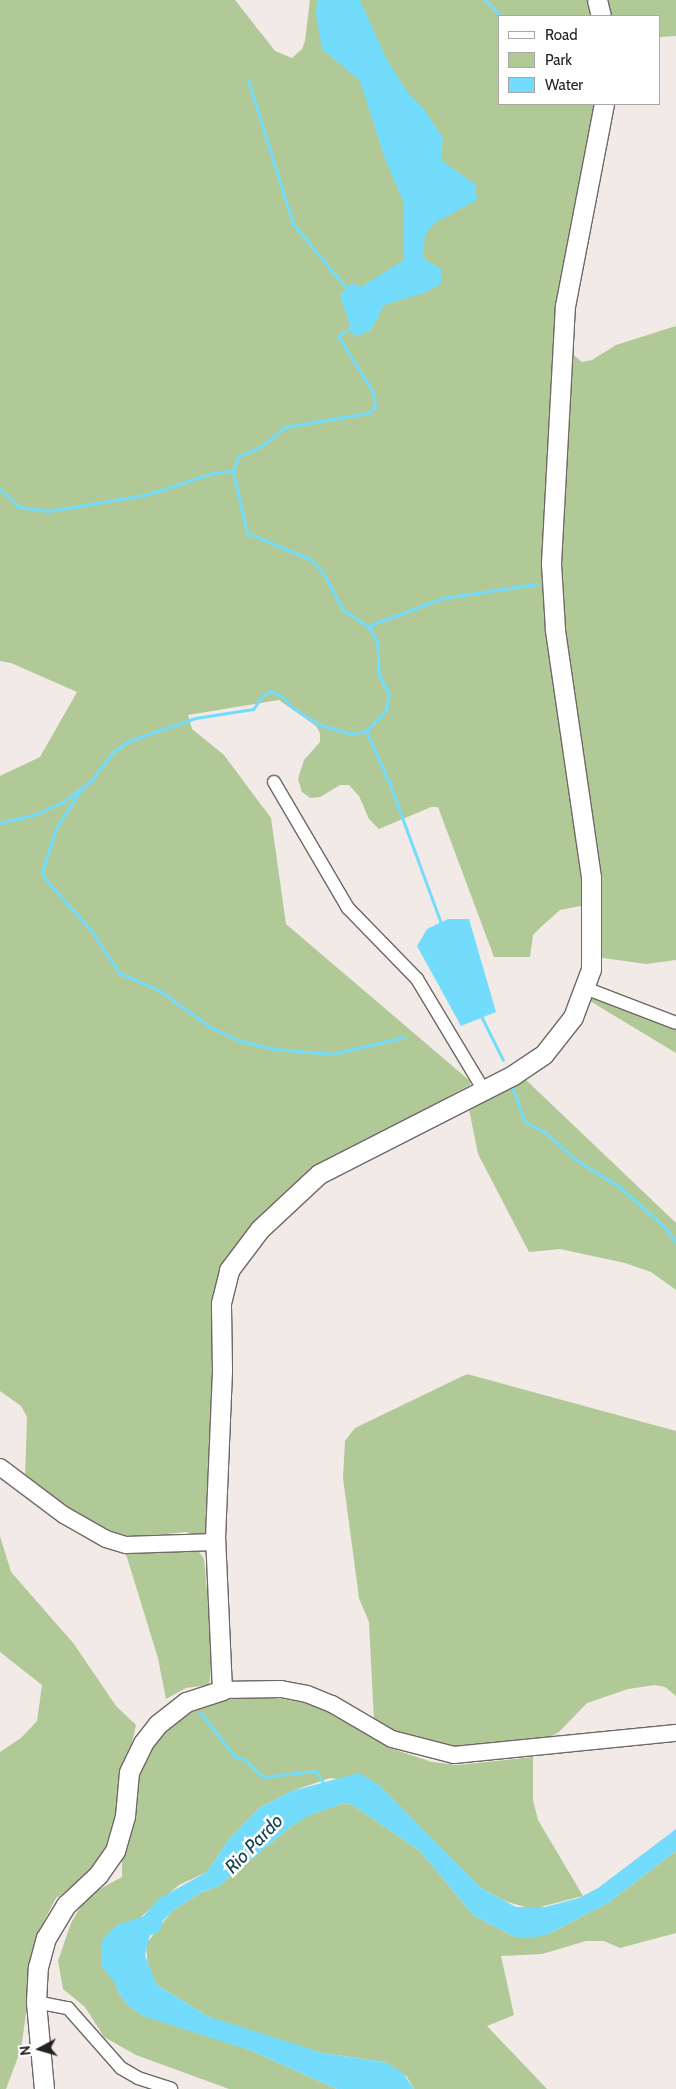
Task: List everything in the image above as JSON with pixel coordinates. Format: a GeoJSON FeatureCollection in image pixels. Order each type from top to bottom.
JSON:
{"type":"FeatureCollection","features":[{"type":"Feature","properties":{"kind":"main road"},"geometry":{"type":"LineString","coordinates":[[598,0],[601,15]]}},
{"type":"Feature","properties":{"kind":"main road"},"geometry":{"type":"LineString","coordinates":[[44,2089],[36,2002],[40,1960],[52,1925],[66,1905],[105,1868],[115,1851],[125,1816],[129,1772],[143,1743],[158,1724],[186,1702],[222,1690],[215,1542],[222,1370],[221,1303],[232,1265],[260,1229],[318,1174],[533,1063],[553,1045],[573,1017],[591,969],[591,877],[555,629],[551,563],[565,306],[604,105]]}},
{"type":"Feature","properties":{"kind":"street"},"geometry":{"type":"LineString","coordinates":[[274,782],[348,908],[417,979],[483,1089]]}},
{"type":"Feature","properties":{"kind":"street"},"geometry":{"type":"LineString","coordinates":[[585,988],[676,1023]]}},
{"type":"Feature","properties":{"kind":"street"},"geometry":{"type":"LineString","coordinates":[[0,1467],[70,1519],[106,1540],[126,1545],[215,1542]]}},
{"type":"Feature","properties":{"kind":"street"},"geometry":{"type":"LineString","coordinates":[[222,1690],[281,1689],[307,1694],[332,1704],[392,1739],[454,1756],[676,1733]]}},
{"type":"Feature","properties":{"kind":"street"},"geometry":{"type":"LineString","coordinates":[[36,2002],[68,2008],[80,2018],[121,2068],[171,2089]]}},
{"type":"Feature","properties":{"kind":"green space"},"geometry":{"type":"Polygon","coordinates":[[[0,0],[235,0],[275,51],[292,58],[302,49],[305,41],[310,0],[676,0],[676,36],[661,37],[661,15],[498,15],[498,105],[600,105],[565,348],[582,362],[592,360],[616,345],[676,326],[676,960],[646,964],[589,956],[590,909],[580,906],[560,910],[533,935],[530,957],[494,957],[438,807],[431,807],[379,829],[369,819],[359,796],[349,785],[340,785],[320,797],[310,798],[302,792],[298,779],[304,760],[320,742],[320,733],[316,726],[279,700],[188,715],[192,729],[224,755],[271,818],[286,924],[470,1081],[470,1085],[424,1110],[302,1189],[231,1270],[209,1539],[186,1532],[134,1537],[116,1533],[74,1514],[25,1477],[27,1417],[21,1406],[0,1391],[0,776],[40,757],[77,692],[11,663],[0,661],[0,0]]]}},
{"type":"Feature","properties":{"kind":"green space"},"geometry":{"type":"Polygon","coordinates":[[[591,996],[676,1025],[676,1053],[590,1001],[591,996]]]}},
{"type":"Feature","properties":{"kind":"green space"},"geometry":{"type":"Polygon","coordinates":[[[524,1078],[676,1223],[676,1290],[651,1272],[625,1263],[560,1249],[529,1252],[478,1154],[469,1109],[524,1078]]]}},
{"type":"Feature","properties":{"kind":"green space"},"geometry":{"type":"Polygon","coordinates":[[[467,1374],[676,1431],[676,1696],[665,1687],[655,1685],[628,1689],[587,1703],[559,1732],[543,1741],[457,1750],[422,1745],[374,1721],[369,1622],[359,1598],[343,1478],[345,1441],[355,1428],[467,1374]]]}},
{"type":"Feature","properties":{"kind":"green space"},"geometry":{"type":"Polygon","coordinates":[[[0,1536],[11,1572],[74,1644],[116,1706],[136,1725],[128,1760],[121,1817],[99,1864],[83,1881],[56,1898],[44,1921],[35,1950],[21,2049],[6,2089],[0,2089],[0,1752],[21,1738],[37,1721],[42,1685],[0,1652],[0,1536]]]}},
{"type":"Feature","properties":{"kind":"green space"},"geometry":{"type":"Polygon","coordinates":[[[197,1549],[204,1559],[213,1655],[209,1685],[186,1688],[166,1699],[158,1658],[125,1551],[197,1549]]]}},
{"type":"Feature","properties":{"kind":"green space"},"geometry":{"type":"Polygon","coordinates":[[[218,1695],[264,1696],[318,1705],[390,1748],[432,1762],[458,1765],[533,1757],[533,1800],[538,1820],[583,1896],[532,1909],[505,1901],[481,1888],[378,1784],[330,1778],[292,1791],[259,1808],[229,1839],[207,1872],[179,1885],[143,1915],[117,1945],[115,1983],[119,1994],[134,2010],[252,2051],[337,2089],[229,2089],[136,2055],[104,2037],[85,2007],[63,1989],[58,1961],[71,1923],[87,1896],[122,1877],[122,1861],[132,1824],[138,1761],[168,1720],[218,1695]]]}},
{"type":"Feature","properties":{"kind":"green space"},"geometry":{"type":"Polygon","coordinates":[[[344,1803],[353,1805],[420,1851],[474,1916],[515,1937],[548,1934],[608,1903],[676,1851],[676,1933],[620,1948],[604,1941],[586,1941],[542,1954],[501,1956],[514,2015],[487,2026],[547,2089],[414,2089],[407,2077],[384,2062],[323,2053],[254,2033],[207,2016],[156,1984],[148,1969],[146,1944],[172,1911],[200,1893],[219,1886],[290,1827],[309,1815],[344,1803]]]}},
{"type":"Feature","properties":{"kind":"water"},"geometry":{"type":"Polygon","coordinates":[[[317,0],[360,0],[387,60],[406,90],[424,109],[443,138],[441,160],[475,184],[477,200],[434,223],[425,235],[423,258],[441,269],[441,284],[424,293],[384,305],[371,330],[354,337],[340,295],[352,283],[361,287],[404,260],[404,203],[385,159],[360,81],[322,49],[316,15],[317,0]]]}},
{"type":"Feature","properties":{"kind":"water"},"geometry":{"type":"Polygon","coordinates":[[[448,919],[469,919],[496,1012],[461,1026],[417,946],[427,929],[448,919]]]}},
{"type":"Feature","properties":{"kind":"water"},"geometry":{"type":"Polygon","coordinates":[[[359,1773],[378,1784],[481,1888],[516,1907],[545,1907],[579,1898],[598,1888],[676,1829],[676,1851],[608,1903],[548,1934],[532,1938],[515,1937],[474,1916],[420,1851],[353,1805],[344,1803],[310,1815],[290,1827],[219,1886],[200,1893],[172,1911],[150,1935],[145,1955],[156,1984],[207,2016],[323,2053],[384,2062],[402,2072],[414,2089],[337,2089],[252,2051],[143,2016],[129,2006],[119,1994],[115,1983],[117,1945],[160,1898],[207,1872],[229,1839],[259,1808],[292,1791],[359,1773]]]}},
{"type":"Feature","properties":{"kind":"waterway"},"geometry":{"type":"LineString","coordinates":[[485,0],[500,15]]}},
{"type":"Feature","properties":{"kind":"waterway"},"geometry":{"type":"LineString","coordinates":[[248,80],[293,224],[348,290]]}},
{"type":"Feature","properties":{"kind":"waterway"},"geometry":{"type":"LineString","coordinates":[[0,823],[37,814],[63,802],[91,781],[113,752],[129,741],[195,718],[253,709],[263,695],[270,691],[282,696],[293,708],[318,724],[350,734],[366,731],[386,710],[389,695],[379,675],[377,642],[370,628],[343,610],[324,574],[310,559],[247,533],[233,472],[238,457],[262,446],[285,427],[368,413],[375,407],[373,392],[338,336],[352,327]]}},
{"type":"Feature","properties":{"kind":"waterway"},"geometry":{"type":"LineString","coordinates":[[0,489],[19,507],[49,511],[149,494],[213,473],[233,471]]}},
{"type":"Feature","properties":{"kind":"waterway"},"geometry":{"type":"LineString","coordinates":[[368,626],[443,598],[537,584]]}},
{"type":"Feature","properties":{"kind":"waterway"},"geometry":{"type":"LineString","coordinates":[[366,731],[389,782],[442,926]]}},
{"type":"Feature","properties":{"kind":"waterway"},"geometry":{"type":"LineString","coordinates":[[81,790],[56,828],[42,872],[46,880],[91,930],[119,973],[159,990],[210,1027],[238,1040],[273,1049],[333,1054],[404,1037]]}},
{"type":"Feature","properties":{"kind":"waterway"},"geometry":{"type":"LineString","coordinates":[[480,1014],[503,1060]]}},
{"type":"Feature","properties":{"kind":"waterway"},"geometry":{"type":"LineString","coordinates":[[511,1084],[525,1122],[545,1132],[575,1159],[618,1186],[664,1226],[676,1243]]}},
{"type":"Feature","properties":{"kind":"waterway"},"geometry":{"type":"LineString","coordinates":[[200,1712],[235,1757],[244,1759],[263,1777],[315,1771],[324,1784]]}},
{"type":"Feature","properties":{"kind":"waterway","name":"Rio Pardo"},"geometry":{"type":"LineString","coordinates":[[130,1986],[111,1962],[112,1944],[122,1934],[152,1924]]}}]}
